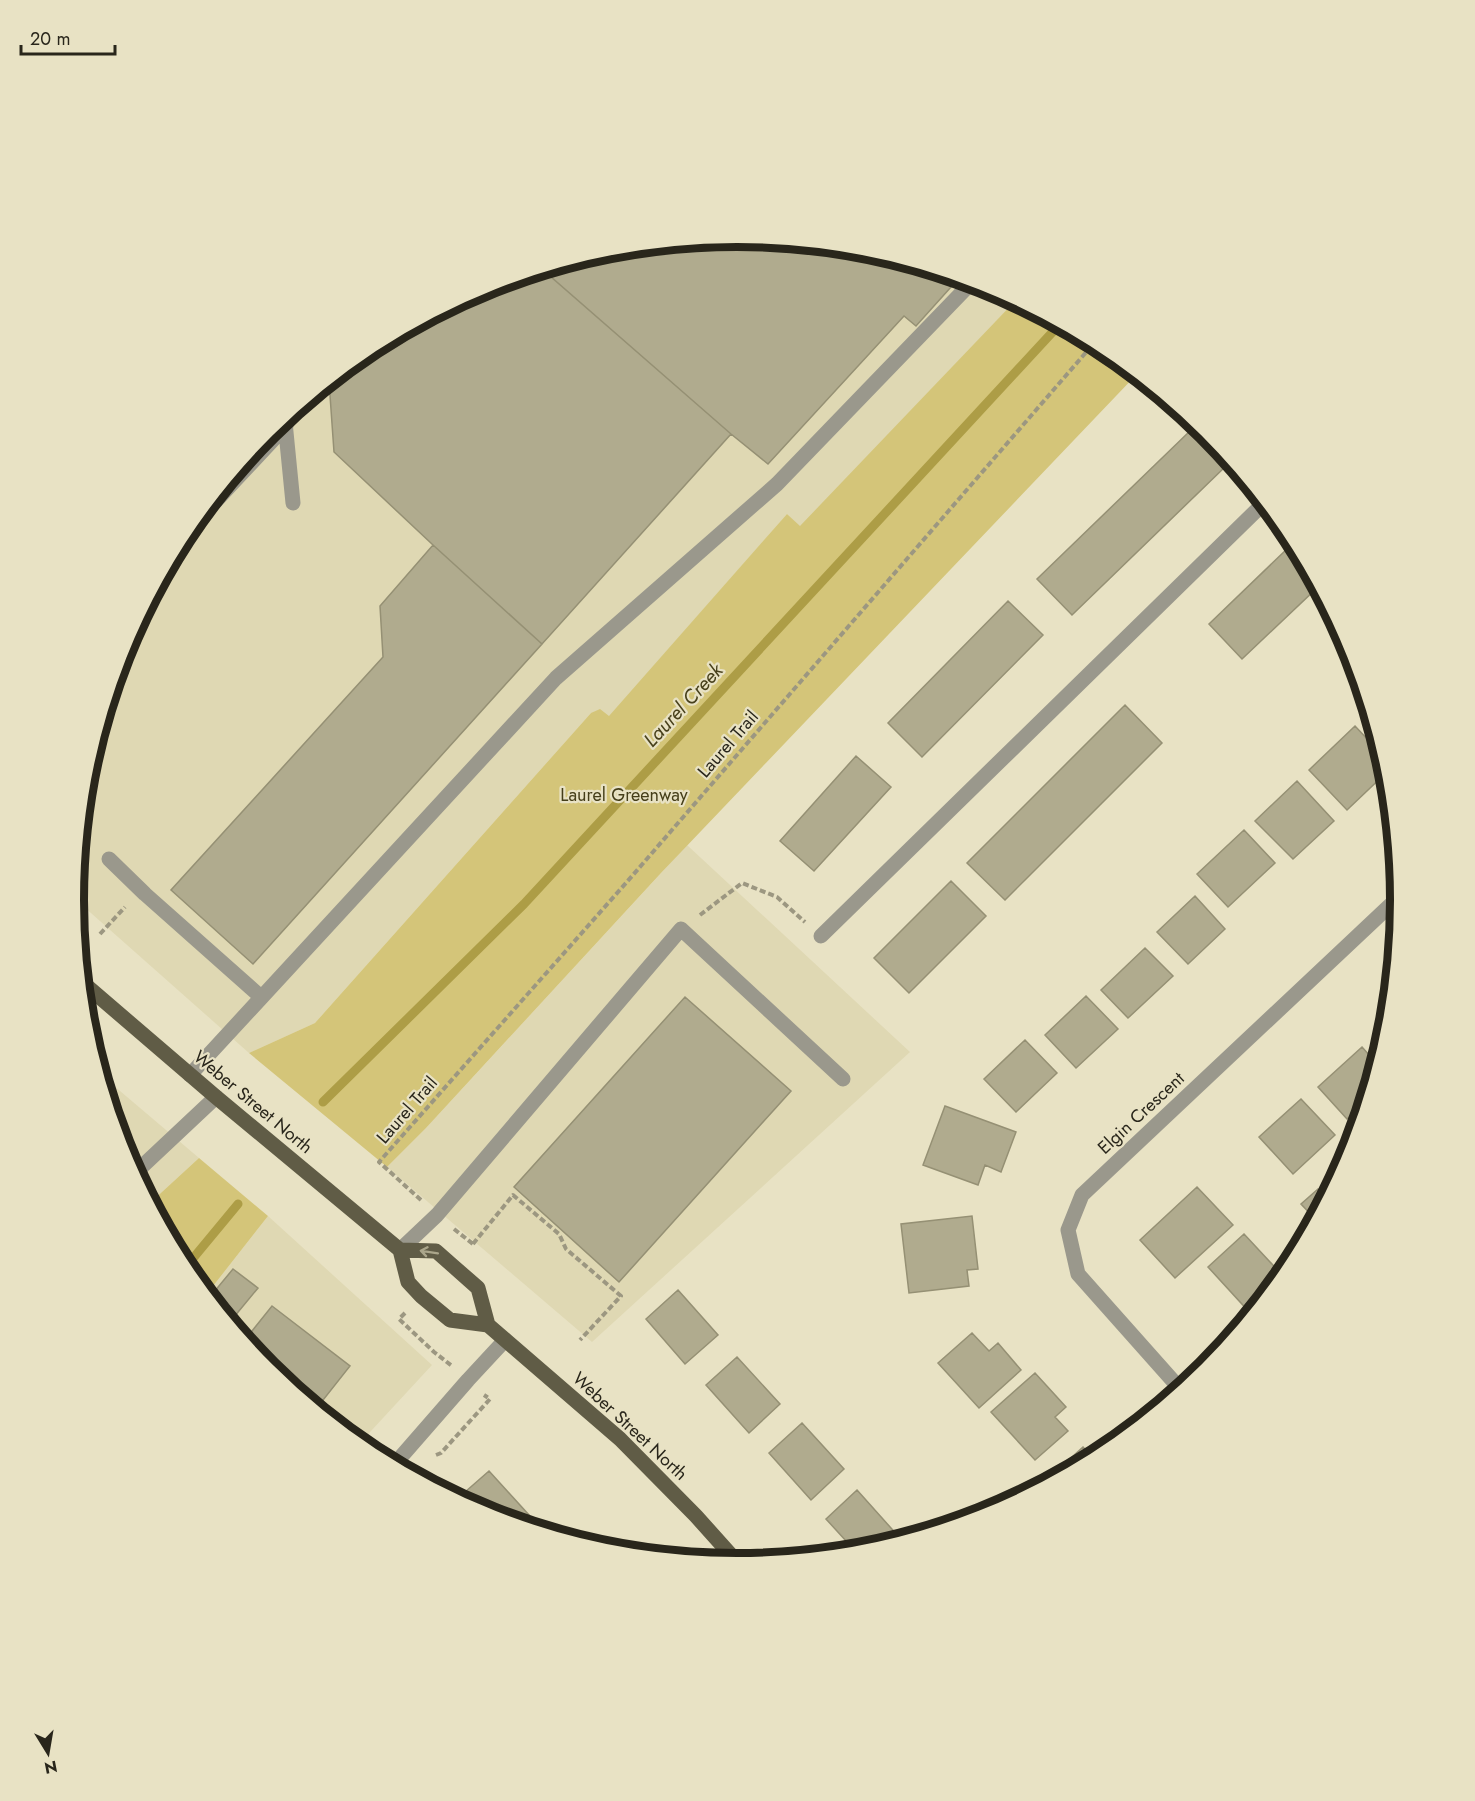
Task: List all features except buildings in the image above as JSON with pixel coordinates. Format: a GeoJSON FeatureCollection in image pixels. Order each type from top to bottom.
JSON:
{"type":"FeatureCollection","features":[{"type":"Feature","properties":{"kind":"main road","name":"Weber Street North"},"geometry":{"type":"LineString","coordinates":[[91,989],[400,1250]]}},
{"type":"Feature","properties":{"kind":"main road"},"geometry":{"type":"LineString","coordinates":[[400,1250],[436,1251],[445,1258],[478,1288],[488,1325],[450,1320],[421,1296],[408,1282],[400,1250]]}},
{"type":"Feature","properties":{"kind":"main road","name":"Weber Street North"},"geometry":{"type":"LineString","coordinates":[[488,1325],[620,1439],[730,1554]]}},
{"type":"Feature","properties":{"kind":"street"},"geometry":{"type":"LineString","coordinates":[[190,1075],[556,678],[777,484],[966,289]]}},
{"type":"Feature","properties":{"kind":"street"},"geometry":{"type":"LineString","coordinates":[[286,428],[293,503]]}},
{"type":"Feature","properties":{"kind":"street"},"geometry":{"type":"LineString","coordinates":[[821,936],[1259,508]]}},
{"type":"Feature","properties":{"kind":"street"},"geometry":{"type":"LineString","coordinates":[[109,859],[261,997]]}},
{"type":"Feature","properties":{"kind":"street","name":"Elgin Crescent"},"geometry":{"type":"LineString","coordinates":[[1176,1385],[1078,1274],[1068,1230],[1082,1195],[1391,905]]}},
{"type":"Feature","properties":{"kind":"street"},"geometry":{"type":"LineString","coordinates":[[400,1250],[437,1215],[681,929],[843,1078]]}},
{"type":"Feature","properties":{"kind":"street"},"geometry":{"type":"LineString","coordinates":[[141,1167],[216,1097]]}},
{"type":"Feature","properties":{"kind":"street"},"geometry":{"type":"LineString","coordinates":[[399,1459],[506,1340]]}},
{"type":"Feature","properties":{"kind":"path","name":"Laurel Trail"},"geometry":{"type":"LineString","coordinates":[[379,1162],[626,883],[1088,350]]}},
{"type":"Feature","properties":{"kind":"path"},"geometry":{"type":"LineString","coordinates":[[681,929],[742,883],[777,897],[821,936]]}},
{"type":"Feature","properties":{"kind":"path"},"geometry":{"type":"LineString","coordinates":[[100,934],[125,906]]}},
{"type":"Feature","properties":{"kind":"path"},"geometry":{"type":"LineString","coordinates":[[473,1244],[513,1195],[559,1234],[566,1249],[621,1296],[580,1340]]}},
{"type":"Feature","properties":{"kind":"path"},"geometry":{"type":"LineString","coordinates":[[399,1319],[448,1363]]}},
{"type":"Feature","properties":{"kind":"path"},"geometry":{"type":"LineString","coordinates":[[441,1453],[490,1400]]}},
{"type":"Feature","properties":{"kind":"shaded area"},"geometry":{"type":"Polygon","coordinates":[[[695,248],[780,248],[823,253],[907,269],[948,282],[1010,307],[800,527],[787,514],[609,717],[591,713],[315,1023],[249,1053],[84,907],[85,858],[90,815],[106,731],[134,650],[151,611],[194,537],[246,470],[275,438],[340,382],[374,357],[448,314],[527,282],[568,269],[610,260],[695,248]]]}},
{"type":"Feature","properties":{"kind":"shaded area"},"geometry":{"type":"Polygon","coordinates":[[[687,845],[910,1052],[592,1342],[387,1167],[426,1128],[687,845]]]}},
{"type":"Feature","properties":{"kind":"shaded area"},"geometry":{"type":"Polygon","coordinates":[[[110,1082],[199,1158],[156,1198],[134,1151],[110,1082]]]}},
{"type":"Feature","properties":{"kind":"shaded area"},"geometry":{"type":"Polygon","coordinates":[[[268,1216],[432,1365],[365,1437],[307,1392],[275,1363],[212,1288],[268,1216]]]}},
{"type":"Feature","properties":{"kind":"green space","name":"Laurel Greenway"},"geometry":{"type":"Polygon","coordinates":[[[1010,306],[1101,357],[1132,380],[661,873],[426,1128],[387,1167],[249,1053],[315,1023],[591,713],[600,709],[609,716],[787,514],[800,526],[1010,306]]]}},
{"type":"Feature","properties":{"kind":"green space"},"geometry":{"type":"Polygon","coordinates":[[[199,1158],[268,1216],[212,1288],[194,1264],[156,1198],[199,1158]]]}},
{"type":"Feature","properties":{"kind":"waterway","name":"Laurel Creek"},"geometry":{"type":"LineString","coordinates":[[323,1102],[524,904],[1055,330]]}},
{"type":"Feature","properties":{"kind":"waterway","name":"Laurel Creek"},"geometry":{"type":"LineString","coordinates":[[192,1260],[238,1204]]}}]}
